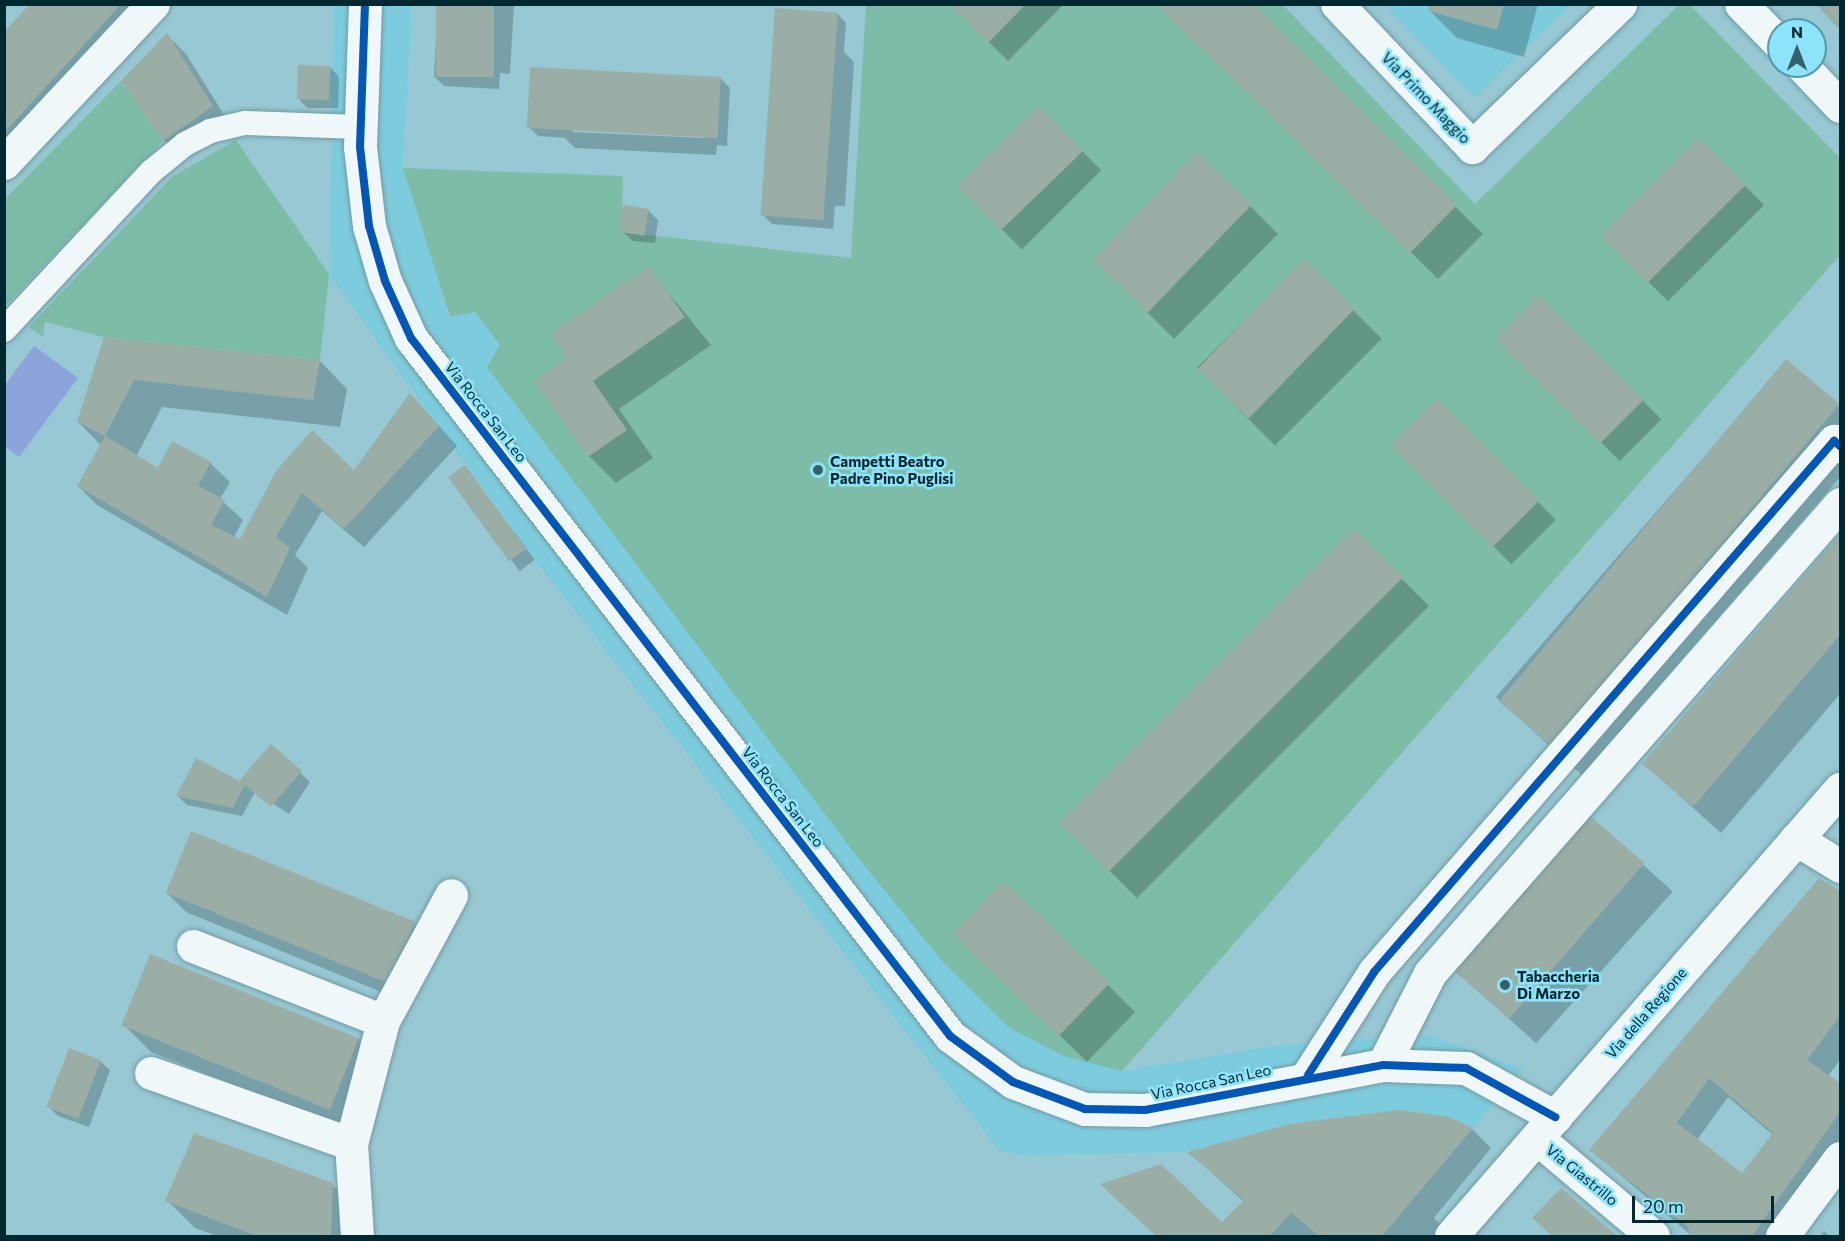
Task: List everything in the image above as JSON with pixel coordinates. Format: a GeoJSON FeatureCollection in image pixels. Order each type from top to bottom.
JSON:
{"type":"FeatureCollection","features":[{"type":"Feature","properties":{"kind":"street"},"geometry":{"type":"LineString","coordinates":[[4,163],[153,4]]}},
{"type":"Feature","properties":{"kind":"street","name":"Via Rocca San Leo"},"geometry":{"type":"LineString","coordinates":[[364,4],[361,127],[369,226],[385,281],[411,338],[950,1036],[1013,1082],[1085,1109],[1145,1110],[1308,1076],[1383,1065],[1466,1068],[1546,1128]]}},
{"type":"Feature","properties":{"kind":"street","name":"Via Primo Maggio"},"geometry":{"type":"LineString","coordinates":[[1337,4],[1472,147],[1620,4]]}},
{"type":"Feature","properties":{"kind":"street"},"geometry":{"type":"LineString","coordinates":[[1741,4],[1767,31]]}},
{"type":"Feature","properties":{"kind":"street"},"geometry":{"type":"LineString","coordinates":[[1813,78],[1840,106]]}},
{"type":"Feature","properties":{"kind":"street"},"geometry":{"type":"LineString","coordinates":[[1308,1076],[1374,972],[1834,441],[1840,446]]}},
{"type":"Feature","properties":{"kind":"street"},"geometry":{"type":"LineString","coordinates":[[1383,1065],[1430,973],[1840,504]]}},
{"type":"Feature","properties":{"kind":"street","name":"Via della Regione"},"geometry":{"type":"LineString","coordinates":[[1451,1236],[1840,789]]}},
{"type":"Feature","properties":{"kind":"street"},"geometry":{"type":"LineString","coordinates":[[1796,839],[1840,866]]}},
{"type":"Feature","properties":{"kind":"street"},"geometry":{"type":"LineString","coordinates":[[357,1236],[351,1144],[383,1021],[452,895]]}},
{"type":"Feature","properties":{"kind":"street"},"geometry":{"type":"LineString","coordinates":[[193,945],[383,1021]]}},
{"type":"Feature","properties":{"kind":"street"},"geometry":{"type":"LineString","coordinates":[[151,1073],[351,1144]]}},
{"type":"Feature","properties":{"kind":"street","name":"Via Giastrillo"},"geometry":{"type":"LineString","coordinates":[[1546,1128],[1653,1236]]}},
{"type":"Feature","properties":{"kind":"street"},"geometry":{"type":"LineString","coordinates":[[1782,1236],[1840,1158]]}},
{"type":"Feature","properties":{"kind":"lane"},"geometry":{"type":"LineString","coordinates":[[4,330],[152,171],[185,144],[210,131],[245,123],[361,127]]}},
{"type":"Feature","properties":{"kind":"shaded area"},"geometry":{"type":"Polygon","coordinates":[[[333,5],[412,5],[403,168],[449,317],[475,312],[501,346],[488,367],[942,961],[1122,1071],[1280,1045],[1431,1036],[1523,1069],[1473,1128],[1449,1117],[1399,1110],[1289,1124],[1187,1152],[1025,1156],[999,1150],[526,549],[329,274],[333,5]]]}},
{"type":"Feature","properties":{"kind":"shaded area"},"geometry":{"type":"Polygon","coordinates":[[[1384,5],[1570,5],[1474,98],[1384,5]]]}},
{"type":"Feature","properties":{"kind":"shaded area"},"geometry":{"type":"Polygon","coordinates":[[[34,346],[78,378],[19,457],[5,446],[5,385],[34,346]]]}},
{"type":"Feature","properties":{"kind":"green space"},"geometry":{"type":"Polygon","coordinates":[[[1282,4],[1475,204],[1679,5],[1690,5],[1840,158],[1840,255],[1122,1071],[1064,1056],[1008,1027],[942,961],[855,854],[487,367],[500,345],[475,312],[450,317],[403,168],[623,176],[622,232],[851,258],[866,5],[1282,4]]]}},
{"type":"Feature","properties":{"kind":"green space"},"geometry":{"type":"Polygon","coordinates":[[[121,81],[163,141],[5,306],[5,199],[121,81]]]}},
{"type":"Feature","properties":{"kind":"green space"},"geometry":{"type":"Polygon","coordinates":[[[236,140],[329,274],[320,360],[104,337],[45,322],[43,337],[29,327],[173,176],[236,140]]]}},
{"type":"Feature","properties":{"kind":"building"},"geometry":{"type":"Polygon","coordinates":[[[30,4],[121,4],[4,133],[4,32],[30,4]]]}},
{"type":"Feature","properties":{"kind":"building"},"geometry":{"type":"Polygon","coordinates":[[[436,4],[494,4],[494,77],[436,77],[436,4]]]}},
{"type":"Feature","properties":{"kind":"building"},"geometry":{"type":"Polygon","coordinates":[[[949,4],[1026,4],[988,43],[949,4]]]}},
{"type":"Feature","properties":{"kind":"building"},"geometry":{"type":"Polygon","coordinates":[[[1156,4],[1253,4],[1457,205],[1410,253],[1156,4]]]}},
{"type":"Feature","properties":{"kind":"building"},"geometry":{"type":"Polygon","coordinates":[[[1430,4],[1504,4],[1497,30],[1428,11],[1430,4]]]}},
{"type":"Feature","properties":{"kind":"building"},"geometry":{"type":"Polygon","coordinates":[[[1816,4],[1840,4],[1840,30],[1825,14],[1816,4]]]}},
{"type":"Feature","properties":{"kind":"building"},"geometry":{"type":"Polygon","coordinates":[[[775,8],[838,12],[823,220],[760,215],[775,8]]]}},
{"type":"Feature","properties":{"kind":"building"},"geometry":{"type":"Polygon","coordinates":[[[167,33],[213,106],[163,141],[121,81],[167,33]]]}},
{"type":"Feature","properties":{"kind":"building"},"geometry":{"type":"Polygon","coordinates":[[[298,65],[330,66],[329,100],[297,99],[298,65]]]}},
{"type":"Feature","properties":{"kind":"building"},"geometry":{"type":"Polygon","coordinates":[[[530,67],[721,77],[718,138],[527,128],[530,67]]]}},
{"type":"Feature","properties":{"kind":"building"},"geometry":{"type":"Polygon","coordinates":[[[1039,106],[1083,151],[1001,231],[957,185],[1039,106]]]}},
{"type":"Feature","properties":{"kind":"building"},"geometry":{"type":"Polygon","coordinates":[[[1699,138],[1746,185],[1647,283],[1601,236],[1699,138]]]}},
{"type":"Feature","properties":{"kind":"building"},"geometry":{"type":"Polygon","coordinates":[[[1197,152],[1252,205],[1147,313],[1093,260],[1197,152]]]}},
{"type":"Feature","properties":{"kind":"building"},"geometry":{"type":"Polygon","coordinates":[[[623,205],[649,209],[644,236],[619,232],[623,205]]]}},
{"type":"Feature","properties":{"kind":"building"},"geometry":{"type":"Polygon","coordinates":[[[1304,259],[1355,308],[1249,418],[1198,369],[1304,259]]]}},
{"type":"Feature","properties":{"kind":"building"},"geometry":{"type":"Polygon","coordinates":[[[649,266],[685,317],[593,381],[627,430],[588,457],[534,381],[567,358],[551,334],[649,266]]]}},
{"type":"Feature","properties":{"kind":"building"},"geometry":{"type":"Polygon","coordinates":[[[1539,295],[1644,400],[1600,443],[1495,339],[1539,295]]]}},
{"type":"Feature","properties":{"kind":"building"},"geometry":{"type":"Polygon","coordinates":[[[104,337],[320,360],[313,400],[134,380],[105,436],[77,422],[104,337]]]}},
{"type":"Feature","properties":{"kind":"building"},"geometry":{"type":"Polygon","coordinates":[[[1786,359],[1840,404],[1552,746],[1499,701],[1786,359]]]}},
{"type":"Feature","properties":{"kind":"building"},"geometry":{"type":"Polygon","coordinates":[[[410,393],[439,426],[344,529],[302,493],[276,537],[290,548],[267,597],[77,486],[105,436],[158,468],[172,441],[211,462],[198,486],[225,500],[211,525],[240,539],[276,471],[312,430],[354,470],[410,393]]]}},
{"type":"Feature","properties":{"kind":"building"},"geometry":{"type":"Polygon","coordinates":[[[1437,399],[1539,501],[1492,547],[1390,446],[1437,399]]]}},
{"type":"Feature","properties":{"kind":"building"},"geometry":{"type":"Polygon","coordinates":[[[465,465],[526,549],[509,561],[448,477],[465,465]]]}},
{"type":"Feature","properties":{"kind":"building"},"geometry":{"type":"Polygon","coordinates":[[[1354,529],[1403,578],[1109,872],[1060,823],[1354,529]]]}},
{"type":"Feature","properties":{"kind":"building"},"geometry":{"type":"Polygon","coordinates":[[[1840,534],[1840,635],[1693,807],[1642,764],[1840,534]]]}},
{"type":"Feature","properties":{"kind":"building"},"geometry":{"type":"Polygon","coordinates":[[[271,744],[302,771],[270,807],[240,780],[271,744]]]}},
{"type":"Feature","properties":{"kind":"building"},"geometry":{"type":"Polygon","coordinates":[[[196,758],[245,784],[233,808],[176,796],[196,758]]]}},
{"type":"Feature","properties":{"kind":"building"},"geometry":{"type":"Polygon","coordinates":[[[1590,816],[1644,863],[1509,1019],[1455,971],[1590,816]]]}},
{"type":"Feature","properties":{"kind":"building"},"geometry":{"type":"Polygon","coordinates":[[[191,831],[415,922],[390,984],[166,893],[191,831]]]}},
{"type":"Feature","properties":{"kind":"building"},"geometry":{"type":"Polygon","coordinates":[[[1819,878],[1840,891],[1840,1016],[1807,1060],[1840,1083],[1840,1112],[1752,1236],[1691,1236],[1687,1226],[1589,1150],[1819,878]],[[1709,1078],[1677,1123],[1742,1173],[1773,1133],[1709,1078]]]}},
{"type":"Feature","properties":{"kind":"building"},"geometry":{"type":"Polygon","coordinates":[[[1004,881],[1110,983],[1058,1036],[953,934],[1004,881]]]}},
{"type":"Feature","properties":{"kind":"building"},"geometry":{"type":"Polygon","coordinates":[[[150,954],[359,1038],[330,1110],[121,1025],[150,954]]]}},
{"type":"Feature","properties":{"kind":"building"},"geometry":{"type":"Polygon","coordinates":[[[69,1048],[101,1060],[78,1119],[46,1107],[69,1048]]]}},
{"type":"Feature","properties":{"kind":"building"},"geometry":{"type":"Polygon","coordinates":[[[1399,1110],[1449,1117],[1473,1128],[1382,1236],[1319,1236],[1291,1213],[1270,1236],[1156,1236],[1100,1184],[1161,1164],[1222,1222],[1244,1200],[1187,1152],[1289,1124],[1399,1110]]]}},
{"type":"Feature","properties":{"kind":"building"},"geometry":{"type":"Polygon","coordinates":[[[194,1133],[333,1183],[331,1236],[257,1236],[165,1201],[194,1133]]]}},
{"type":"Feature","properties":{"kind":"building"},"geometry":{"type":"Polygon","coordinates":[[[1561,1188],[1617,1236],[1552,1236],[1532,1218],[1561,1188]]]}},
{"type":"Feature","properties":{"kind":"cycle path"},"geometry":{"type":"LineString","coordinates":[[365,4],[360,147],[369,226],[385,281],[411,338],[950,1036],[1013,1082],[1085,1109],[1145,1110],[1383,1065],[1466,1068],[1555,1117]]}},
{"type":"Feature","properties":{"kind":"cycle path"},"geometry":{"type":"LineString","coordinates":[[1308,1075],[1374,972],[1834,441],[1840,446]]}},
{"type":"Feature","properties":{"kind":"place","name":"Campetti Beatro Padre Pino Puglisi"},"geometry":{"type":"Point","coordinates":[818,470]}},
{"type":"Feature","properties":{"kind":"place","name":"Tabaccheria Di Marzo"},"geometry":{"type":"Point","coordinates":[1505,985]}}]}
